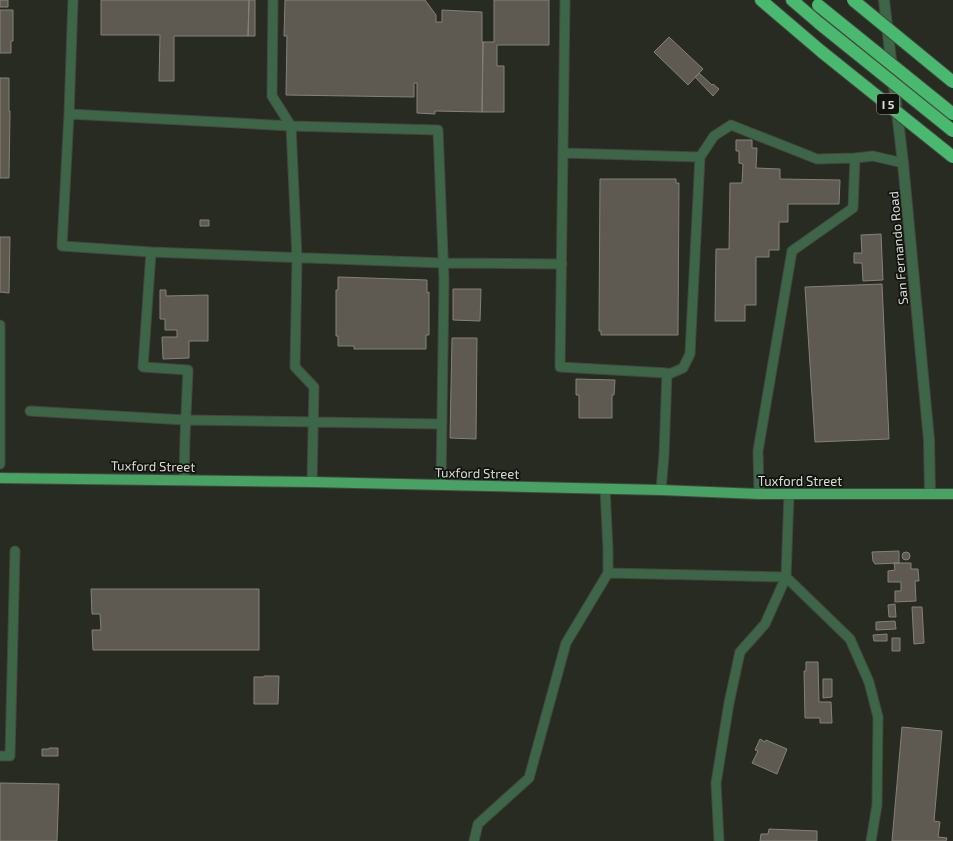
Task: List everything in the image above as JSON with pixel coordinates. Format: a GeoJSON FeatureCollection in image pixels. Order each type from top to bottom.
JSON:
{"type":"FeatureCollection","features":[{"type":"Feature","properties":{"kind":"highway","name":"I 5"},"geometry":{"type":"LineString","coordinates":[[761,0],[822,52],[953,157]]}},
{"type":"Feature","properties":{"kind":"highway"},"geometry":{"type":"LineString","coordinates":[[792,0],[953,131]]}},
{"type":"Feature","properties":{"kind":"highway"},"geometry":{"type":"LineString","coordinates":[[853,0],[953,82]]}},
{"type":"Feature","properties":{"kind":"highway"},"geometry":{"type":"LineString","coordinates":[[815,2],[953,114]]}},
{"type":"Feature","properties":{"kind":"main road","name":"Tuxford Street"},"geometry":{"type":"LineString","coordinates":[[0,478],[312,482],[661,490],[759,494],[953,494]]}},
{"type":"Feature","properties":{"kind":"street","name":"San Fernando Road"},"geometry":{"type":"LineString","coordinates":[[884,0],[902,163],[929,440],[930,494]]}},
{"type":"Feature","properties":{"kind":"lane"},"geometry":{"type":"LineString","coordinates":[[73,0],[62,246],[151,252],[297,258],[444,263],[562,264]]}},
{"type":"Feature","properties":{"kind":"lane"},"geometry":{"type":"LineString","coordinates":[[273,0],[272,96],[291,126],[297,258],[295,368],[314,387],[312,482]]}},
{"type":"Feature","properties":{"kind":"lane"},"geometry":{"type":"LineString","coordinates":[[565,0],[560,367],[667,373],[667,375]]}},
{"type":"Feature","properties":{"kind":"lane"},"geometry":{"type":"LineString","coordinates":[[69,114],[291,126],[438,130],[444,263],[441,485]]}},
{"type":"Feature","properties":{"kind":"lane"},"geometry":{"type":"LineString","coordinates":[[667,375],[683,368],[690,354],[700,157],[714,136],[731,125],[817,159],[873,156],[902,163]]}},
{"type":"Feature","properties":{"kind":"lane"},"geometry":{"type":"LineString","coordinates":[[563,153],[700,157]]}},
{"type":"Feature","properties":{"kind":"lane"},"geometry":{"type":"LineString","coordinates":[[759,494],[758,451],[792,250],[853,208],[855,158]]}},
{"type":"Feature","properties":{"kind":"lane"},"geometry":{"type":"LineString","coordinates":[[151,252],[143,367],[188,370],[184,480]]}},
{"type":"Feature","properties":{"kind":"lane"},"geometry":{"type":"LineString","coordinates":[[0,325],[0,464]]}},
{"type":"Feature","properties":{"kind":"lane"},"geometry":{"type":"LineString","coordinates":[[661,490],[667,375]]}},
{"type":"Feature","properties":{"kind":"lane"},"geometry":{"type":"LineString","coordinates":[[30,411],[186,420],[442,424]]}},
{"type":"Feature","properties":{"kind":"lane"},"geometry":{"type":"LineString","coordinates":[[474,841],[478,824],[529,778],[566,643],[608,573],[605,489]]}},
{"type":"Feature","properties":{"kind":"lane"},"geometry":{"type":"LineString","coordinates":[[719,841],[716,782],[729,703],[740,652],[765,624],[786,577],[789,494]]}},
{"type":"Feature","properties":{"kind":"lane"},"geometry":{"type":"LineString","coordinates":[[0,756],[10,756],[15,551]]}},
{"type":"Feature","properties":{"kind":"lane"},"geometry":{"type":"LineString","coordinates":[[608,573],[786,577],[850,639],[869,682],[878,717],[877,805],[871,841]]}},
{"type":"Feature","properties":{"kind":"building"},"geometry":{"type":"Polygon","coordinates":[[[0,0],[8,0],[8,7],[0,7],[0,0]]]}},
{"type":"Feature","properties":{"kind":"building"},"geometry":{"type":"Polygon","coordinates":[[[101,0],[249,0],[248,36],[174,36],[174,81],[159,81],[160,35],[101,35],[101,0]]]}},
{"type":"Feature","properties":{"kind":"building"},"geometry":{"type":"Polygon","coordinates":[[[249,0],[255,0],[255,36],[248,36],[249,0]]]}},
{"type":"Feature","properties":{"kind":"building"},"geometry":{"type":"Polygon","coordinates":[[[285,0],[425,0],[436,15],[436,22],[442,22],[442,10],[482,12],[482,112],[435,111],[435,114],[417,113],[417,83],[414,83],[414,97],[286,95],[287,36],[284,36],[285,0]]]}},
{"type":"Feature","properties":{"kind":"building"},"geometry":{"type":"Polygon","coordinates":[[[494,0],[549,0],[549,45],[497,45],[497,66],[504,66],[504,112],[482,112],[483,42],[494,42],[494,0]]]}},
{"type":"Feature","properties":{"kind":"building"},"geometry":{"type":"Polygon","coordinates":[[[0,10],[13,10],[13,41],[11,41],[11,53],[0,53],[0,10]]]}},
{"type":"Feature","properties":{"kind":"building"},"geometry":{"type":"Polygon","coordinates":[[[669,37],[703,69],[688,85],[654,52],[669,37]]]}},
{"type":"Feature","properties":{"kind":"building"},"geometry":{"type":"Polygon","coordinates":[[[699,73],[712,85],[713,84],[719,89],[713,96],[695,77],[699,73]]]}},
{"type":"Feature","properties":{"kind":"building"},"geometry":{"type":"Polygon","coordinates":[[[0,78],[9,78],[9,178],[0,178],[0,78]]]}},
{"type":"Feature","properties":{"kind":"building"},"geometry":{"type":"Polygon","coordinates":[[[736,140],[752,140],[752,148],[757,148],[756,168],[780,169],[780,179],[840,180],[839,204],[788,204],[788,222],[779,222],[779,250],[769,250],[769,257],[756,257],[756,305],[745,305],[745,321],[715,321],[716,249],[729,249],[730,183],[742,183],[743,164],[739,163],[739,151],[736,151],[736,140]]]}},
{"type":"Feature","properties":{"kind":"building"},"geometry":{"type":"Polygon","coordinates":[[[600,179],[676,179],[676,183],[679,183],[678,335],[601,335],[601,331],[599,331],[600,179]]]}},
{"type":"Feature","properties":{"kind":"building"},"geometry":{"type":"Polygon","coordinates":[[[200,220],[209,220],[209,226],[200,226],[200,220]]]}},
{"type":"Feature","properties":{"kind":"building"},"geometry":{"type":"Polygon","coordinates":[[[881,234],[883,280],[863,281],[862,263],[854,263],[854,253],[862,253],[861,235],[881,234]]]}},
{"type":"Feature","properties":{"kind":"building"},"geometry":{"type":"Polygon","coordinates":[[[0,237],[10,237],[9,293],[0,292],[0,237]]]}},
{"type":"Feature","properties":{"kind":"building"},"geometry":{"type":"Polygon","coordinates":[[[338,277],[427,280],[427,293],[429,292],[429,335],[426,335],[426,349],[354,349],[354,346],[338,346],[338,336],[336,336],[336,290],[338,290],[338,277]]]}},
{"type":"Feature","properties":{"kind":"building"},"geometry":{"type":"Polygon","coordinates":[[[882,284],[889,439],[815,442],[805,287],[882,284]]]}},
{"type":"Feature","properties":{"kind":"building"},"geometry":{"type":"Polygon","coordinates":[[[453,289],[481,289],[480,321],[453,320],[453,289]]]}},
{"type":"Feature","properties":{"kind":"building"},"geometry":{"type":"Polygon","coordinates":[[[160,290],[166,290],[166,296],[208,295],[208,341],[189,341],[189,358],[163,359],[162,337],[177,337],[177,330],[165,330],[165,319],[160,319],[160,290]]]}},
{"type":"Feature","properties":{"kind":"building"},"geometry":{"type":"Polygon","coordinates":[[[452,338],[477,338],[476,439],[450,438],[452,338]]]}},
{"type":"Feature","properties":{"kind":"building"},"geometry":{"type":"Polygon","coordinates":[[[576,379],[615,380],[614,395],[612,395],[612,418],[579,418],[579,395],[576,395],[576,379]]]}},
{"type":"Feature","properties":{"kind":"building"},"geometry":{"type":"Polygon","coordinates":[[[899,551],[899,563],[875,564],[873,561],[872,552],[899,551]]]}},
{"type":"Feature","properties":{"kind":"building"},"geometry":{"type":"Polygon","coordinates":[[[904,552],[908,552],[910,556],[908,560],[904,560],[902,558],[902,554],[904,552]]]}},
{"type":"Feature","properties":{"kind":"building"},"geometry":{"type":"Polygon","coordinates":[[[894,563],[911,563],[911,569],[918,569],[919,581],[915,581],[916,601],[895,602],[895,591],[901,591],[901,582],[888,582],[888,571],[895,570],[894,563]]]}},
{"type":"Feature","properties":{"kind":"building"},"geometry":{"type":"Polygon","coordinates":[[[91,589],[259,589],[259,650],[93,650],[92,630],[101,630],[100,614],[92,614],[91,589]]]}},
{"type":"Feature","properties":{"kind":"building"},"geometry":{"type":"Polygon","coordinates":[[[895,604],[896,617],[889,617],[888,605],[895,604]]]}},
{"type":"Feature","properties":{"kind":"building"},"geometry":{"type":"Polygon","coordinates":[[[912,607],[922,607],[924,643],[914,644],[912,607]]]}},
{"type":"Feature","properties":{"kind":"building"},"geometry":{"type":"Polygon","coordinates":[[[895,621],[896,629],[876,630],[876,622],[895,621]]]}},
{"type":"Feature","properties":{"kind":"building"},"geometry":{"type":"Polygon","coordinates":[[[887,634],[887,641],[874,641],[873,635],[887,634]]]}},
{"type":"Feature","properties":{"kind":"building"},"geometry":{"type":"Polygon","coordinates":[[[892,638],[900,638],[900,651],[892,651],[892,638]]]}},
{"type":"Feature","properties":{"kind":"building"},"geometry":{"type":"Polygon","coordinates":[[[806,662],[818,662],[819,702],[831,702],[832,723],[820,723],[820,718],[805,718],[804,671],[806,671],[806,662]]]}},
{"type":"Feature","properties":{"kind":"building"},"geometry":{"type":"Polygon","coordinates":[[[279,676],[278,704],[254,704],[254,677],[279,676]]]}},
{"type":"Feature","properties":{"kind":"building"},"geometry":{"type":"Polygon","coordinates":[[[823,679],[832,679],[832,697],[823,698],[823,679]]]}},
{"type":"Feature","properties":{"kind":"building"},"geometry":{"type":"Polygon","coordinates":[[[902,727],[942,731],[934,821],[940,822],[938,837],[947,838],[946,841],[892,841],[902,727]]]}},
{"type":"Feature","properties":{"kind":"building"},"geometry":{"type":"Polygon","coordinates":[[[760,739],[787,749],[777,774],[752,763],[758,751],[755,750],[760,739]]]}},
{"type":"Feature","properties":{"kind":"building"},"geometry":{"type":"Polygon","coordinates":[[[58,748],[58,756],[42,756],[42,749],[58,748]]]}},
{"type":"Feature","properties":{"kind":"building"},"geometry":{"type":"Polygon","coordinates":[[[0,783],[59,784],[57,841],[0,841],[0,783]]]}},
{"type":"Feature","properties":{"kind":"building"},"geometry":{"type":"Polygon","coordinates":[[[769,829],[817,831],[817,841],[760,841],[761,834],[768,834],[769,829]]]}}]}
